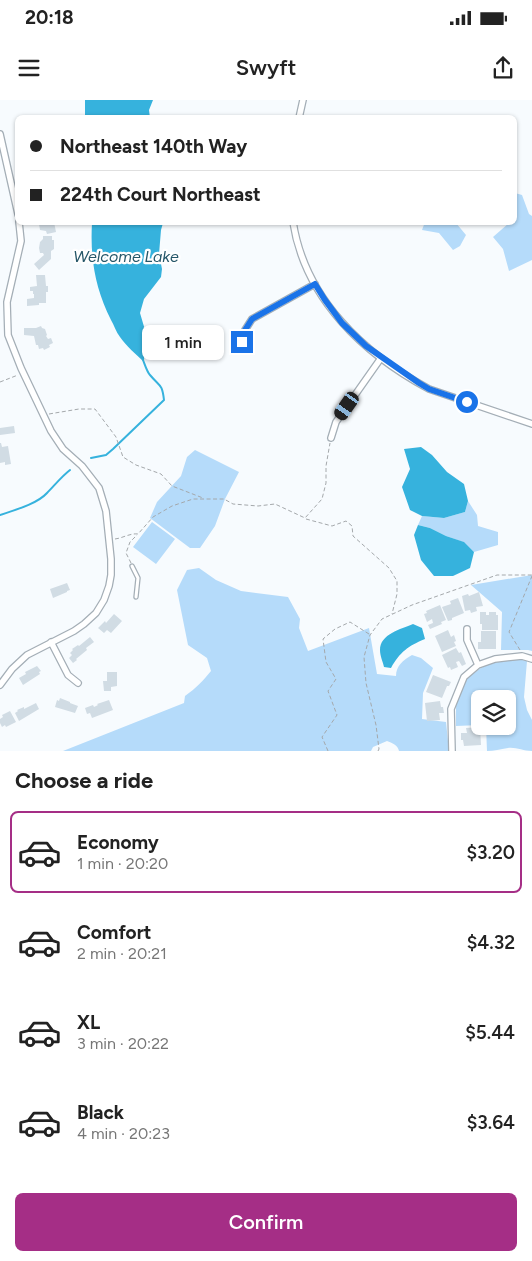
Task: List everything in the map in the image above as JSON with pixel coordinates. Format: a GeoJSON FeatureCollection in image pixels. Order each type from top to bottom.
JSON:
{"type":"FeatureCollection","features":[{"type":"Feature","properties":{"kind":"street"},"geometry":{"type":"LineString","coordinates":[[300,115],[302,100]]}},
{"type":"Feature","properties":{"kind":"street"},"geometry":{"type":"LineString","coordinates":[[0,134],[15,201]]}},
{"type":"Feature","properties":{"kind":"street"},"geometry":{"type":"LineString","coordinates":[[0,685],[12,669],[27,655],[74,631],[96,612],[104,600],[109,586],[111,559],[106,511],[99,488],[82,466],[63,448],[51,430],[8,334],[7,302],[21,241],[19,225]]}},
{"type":"Feature","properties":{"kind":"street"},"geometry":{"type":"LineString","coordinates":[[294,225],[303,259],[315,284],[342,323],[366,346],[429,389],[532,424]]}},
{"type":"Feature","properties":{"kind":"street"},"geometry":{"type":"LineString","coordinates":[[242,342],[245,330],[252,319],[315,284]]}},
{"type":"Feature","properties":{"kind":"street"},"geometry":{"type":"LineString","coordinates":[[331,438],[336,422],[381,358]]}},
{"type":"Feature","properties":{"kind":"street"},"geometry":{"type":"LineString","coordinates":[[467,629],[467,640],[478,665]]}},
{"type":"Feature","properties":{"kind":"street"},"geometry":{"type":"LineString","coordinates":[[51,642],[68,675],[78,683]]}},
{"type":"Feature","properties":{"kind":"street"},"geometry":{"type":"LineString","coordinates":[[452,751],[451,709],[464,677],[478,665],[495,658],[522,656],[532,659]]}},
{"type":"Feature","properties":{"kind":"lane"},"geometry":{"type":"LineString","coordinates":[[132,566],[138,578],[136,596]]}},
{"type":"Feature","properties":{"kind":"path"},"geometry":{"type":"LineString","coordinates":[[0,382],[24,373]]}},
{"type":"Feature","properties":{"kind":"path"},"geometry":{"type":"LineString","coordinates":[[44,415],[79,409],[95,410],[116,438],[123,457],[136,465],[161,474],[172,486],[203,498]]}},
{"type":"Feature","properties":{"kind":"path"},"geometry":{"type":"LineString","coordinates":[[305,518],[322,499],[326,483],[326,466],[331,438]]}},
{"type":"Feature","properties":{"kind":"path"},"geometry":{"type":"LineString","coordinates":[[132,566],[126,554],[130,542],[152,517],[166,510],[193,499],[203,498],[224,499],[233,504],[258,506],[275,504],[305,518],[332,526],[346,521],[352,526],[353,536],[389,568],[397,581],[397,594],[392,614]]}},
{"type":"Feature","properties":{"kind":"path"},"geometry":{"type":"LineString","coordinates":[[109,539],[121,538],[132,533],[138,534]]}},
{"type":"Feature","properties":{"kind":"path"},"geometry":{"type":"LineString","coordinates":[[378,751],[376,725],[366,683],[364,657],[370,635],[382,619],[412,605],[497,575],[532,575],[509,632],[519,647],[522,656]]}},
{"type":"Feature","properties":{"kind":"path"},"geometry":{"type":"LineString","coordinates":[[328,751],[322,737],[337,715],[328,691],[336,679],[326,662],[323,639],[336,629],[350,622],[370,635]]}},
{"type":"Feature","properties":{"kind":"shaded area"},"geometry":{"type":"Polygon","coordinates":[[[517,194],[522,195],[529,214],[532,216],[532,260],[509,271],[503,249],[493,237],[507,225],[517,225],[517,194]]]}},
{"type":"Feature","properties":{"kind":"shaded area"},"geometry":{"type":"Polygon","coordinates":[[[424,225],[458,225],[466,235],[460,246],[453,250],[439,233],[422,230],[424,225]]]}},
{"type":"Feature","properties":{"kind":"shaded area"},"geometry":{"type":"Polygon","coordinates":[[[195,450],[239,472],[225,499],[215,526],[200,548],[190,548],[150,518],[157,502],[181,476],[187,457],[195,450]]]}},
{"type":"Feature","properties":{"kind":"shaded area"},"geometry":{"type":"Polygon","coordinates":[[[468,501],[477,515],[478,526],[498,532],[498,545],[474,552],[463,542],[418,525],[422,516],[444,518],[465,512],[468,501]]]}},
{"type":"Feature","properties":{"kind":"shaded area"},"geometry":{"type":"Polygon","coordinates":[[[152,522],[175,539],[156,564],[133,547],[152,522]]]}},
{"type":"Feature","properties":{"kind":"shaded area"},"geometry":{"type":"Polygon","coordinates":[[[199,568],[216,580],[241,591],[288,597],[300,619],[299,628],[308,651],[369,628],[377,674],[396,676],[399,666],[406,659],[412,655],[421,658],[433,668],[423,693],[422,719],[446,722],[449,751],[399,751],[393,743],[387,741],[373,747],[371,751],[63,751],[184,703],[185,696],[211,671],[207,658],[188,645],[177,590],[187,570],[199,568]]]}},
{"type":"Feature","properties":{"kind":"shaded area"},"geometry":{"type":"Polygon","coordinates":[[[532,575],[532,651],[501,650],[502,612],[471,585],[532,575]]]}},
{"type":"Feature","properties":{"kind":"shaded area"},"geometry":{"type":"Polygon","coordinates":[[[519,659],[527,661],[524,697],[532,720],[532,751],[511,748],[487,751],[486,735],[516,735],[516,690],[471,690],[471,725],[456,726],[456,703],[467,678],[492,663],[519,659]]]}},
{"type":"Feature","properties":{"kind":"water"},"geometry":{"type":"Polygon","coordinates":[[[85,100],[153,100],[149,110],[150,115],[85,115],[85,100]]]}},
{"type":"Feature","properties":{"kind":"water","name":"Welcome Lake"},"geometry":{"type":"Polygon","coordinates":[[[92,225],[162,225],[159,254],[162,269],[161,277],[144,299],[140,313],[145,330],[144,362],[128,347],[119,335],[106,308],[97,284],[92,248],[92,225]]]}},
{"type":"Feature","properties":{"kind":"water"},"geometry":{"type":"Polygon","coordinates":[[[421,447],[432,455],[447,472],[464,484],[468,501],[465,512],[444,518],[422,516],[410,510],[402,487],[410,469],[404,449],[421,447]]]}},
{"type":"Feature","properties":{"kind":"water"},"geometry":{"type":"Polygon","coordinates":[[[418,525],[464,542],[474,552],[470,568],[453,576],[434,576],[421,560],[414,535],[418,525]]]}},
{"type":"Feature","properties":{"kind":"water"},"geometry":{"type":"Polygon","coordinates":[[[413,624],[422,628],[425,639],[405,650],[391,668],[384,667],[380,650],[383,640],[397,630],[413,624]]]}},
{"type":"Feature","properties":{"kind":"building"},"geometry":{"type":"Polygon","coordinates":[[[39,225],[55,225],[56,232],[47,234],[46,231],[40,230],[39,225]]]}},
{"type":"Feature","properties":{"kind":"building"},"geometry":{"type":"Polygon","coordinates":[[[43,236],[52,236],[54,249],[51,251],[51,259],[39,270],[34,264],[44,255],[40,253],[39,248],[43,236]]]}},
{"type":"Feature","properties":{"kind":"building"},"geometry":{"type":"Polygon","coordinates":[[[36,275],[45,275],[46,286],[48,286],[46,303],[27,306],[27,299],[34,298],[30,287],[37,286],[36,275]]]}},
{"type":"Feature","properties":{"kind":"building"},"geometry":{"type":"Polygon","coordinates":[[[41,326],[45,329],[48,339],[51,338],[53,343],[44,350],[43,348],[39,349],[38,345],[36,345],[34,336],[24,335],[24,328],[41,326]]]}},
{"type":"Feature","properties":{"kind":"building"},"geometry":{"type":"Polygon","coordinates":[[[14,426],[15,433],[0,435],[0,428],[14,426]]]}},
{"type":"Feature","properties":{"kind":"building"},"geometry":{"type":"Polygon","coordinates":[[[0,443],[2,447],[8,446],[11,464],[5,465],[5,462],[0,463],[0,443]]]}},
{"type":"Feature","properties":{"kind":"building"},"geometry":{"type":"Polygon","coordinates":[[[67,583],[70,590],[53,598],[50,589],[67,583]]]}},
{"type":"Feature","properties":{"kind":"building"},"geometry":{"type":"Polygon","coordinates":[[[479,592],[483,606],[476,607],[477,611],[471,613],[470,610],[465,611],[462,596],[468,594],[469,596],[479,592]]]}},
{"type":"Feature","properties":{"kind":"building"},"geometry":{"type":"Polygon","coordinates":[[[458,598],[464,613],[448,621],[442,607],[451,604],[450,601],[458,598]]]}},
{"type":"Feature","properties":{"kind":"building"},"geometry":{"type":"Polygon","coordinates":[[[440,605],[446,620],[441,622],[442,624],[430,629],[428,625],[433,623],[432,619],[427,622],[424,614],[427,613],[426,611],[440,605]]]}},
{"type":"Feature","properties":{"kind":"building"},"geometry":{"type":"Polygon","coordinates":[[[480,612],[486,612],[486,615],[489,615],[489,612],[496,612],[496,615],[498,615],[498,630],[482,630],[480,612]]]}},
{"type":"Feature","properties":{"kind":"building"},"geometry":{"type":"Polygon","coordinates":[[[114,614],[122,621],[111,633],[107,630],[104,633],[98,628],[105,621],[106,623],[114,614]]]}},
{"type":"Feature","properties":{"kind":"building"},"geometry":{"type":"Polygon","coordinates":[[[448,630],[451,637],[454,635],[456,646],[442,652],[435,636],[448,630]]]}},
{"type":"Feature","properties":{"kind":"building"},"geometry":{"type":"Polygon","coordinates":[[[481,631],[496,631],[496,649],[478,649],[478,642],[481,642],[481,631]]]}},
{"type":"Feature","properties":{"kind":"building"},"geometry":{"type":"Polygon","coordinates":[[[90,637],[94,642],[73,663],[69,658],[72,655],[70,653],[72,649],[90,637]]]}},
{"type":"Feature","properties":{"kind":"building"},"geometry":{"type":"Polygon","coordinates":[[[456,648],[459,653],[461,652],[466,664],[462,666],[459,661],[456,662],[458,667],[451,670],[450,667],[448,668],[442,655],[456,648]]]}},
{"type":"Feature","properties":{"kind":"building"},"geometry":{"type":"Polygon","coordinates":[[[37,666],[41,671],[39,672],[40,674],[23,685],[19,678],[26,674],[25,672],[37,666]]]}},
{"type":"Feature","properties":{"kind":"building"},"geometry":{"type":"Polygon","coordinates":[[[107,672],[117,672],[117,686],[111,687],[111,691],[104,691],[103,681],[107,681],[107,672]]]}},
{"type":"Feature","properties":{"kind":"building"},"geometry":{"type":"Polygon","coordinates":[[[433,675],[451,682],[447,686],[442,698],[426,692],[433,675]]]}},
{"type":"Feature","properties":{"kind":"building"},"geometry":{"type":"Polygon","coordinates":[[[60,698],[78,706],[75,713],[55,707],[57,700],[59,701],[60,698]]]}},
{"type":"Feature","properties":{"kind":"building"},"geometry":{"type":"Polygon","coordinates":[[[109,700],[113,710],[92,718],[90,713],[87,714],[85,708],[93,705],[94,707],[109,700]]]}},
{"type":"Feature","properties":{"kind":"building"},"geometry":{"type":"Polygon","coordinates":[[[440,701],[444,713],[439,713],[440,720],[427,721],[425,703],[440,701]]]}},
{"type":"Feature","properties":{"kind":"building"},"geometry":{"type":"Polygon","coordinates":[[[36,703],[39,709],[19,721],[15,713],[17,710],[36,703]]]}},
{"type":"Feature","properties":{"kind":"building"},"geometry":{"type":"Polygon","coordinates":[[[10,711],[16,722],[2,727],[0,719],[3,717],[2,715],[10,711]]]}},
{"type":"Feature","properties":{"kind":"building"},"geometry":{"type":"Polygon","coordinates":[[[466,728],[471,728],[471,735],[480,735],[481,745],[464,746],[463,740],[461,740],[461,733],[467,733],[466,728]]]}},
{"type":"Feature","properties":{"kind":"waterway"},"geometry":{"type":"LineString","coordinates":[[91,458],[106,455],[164,400],[160,386],[149,374],[143,360]]}},
{"type":"Feature","properties":{"kind":"waterway"},"geometry":{"type":"LineString","coordinates":[[0,515],[43,497],[70,470]]}},
{"type":"Feature","properties":{"kind":"route"},"geometry":{"type":"LineString","coordinates":[[242,342],[245,330],[252,319],[315,284],[342,323],[354,336],[381,358],[429,389],[467,402]]}}]}
